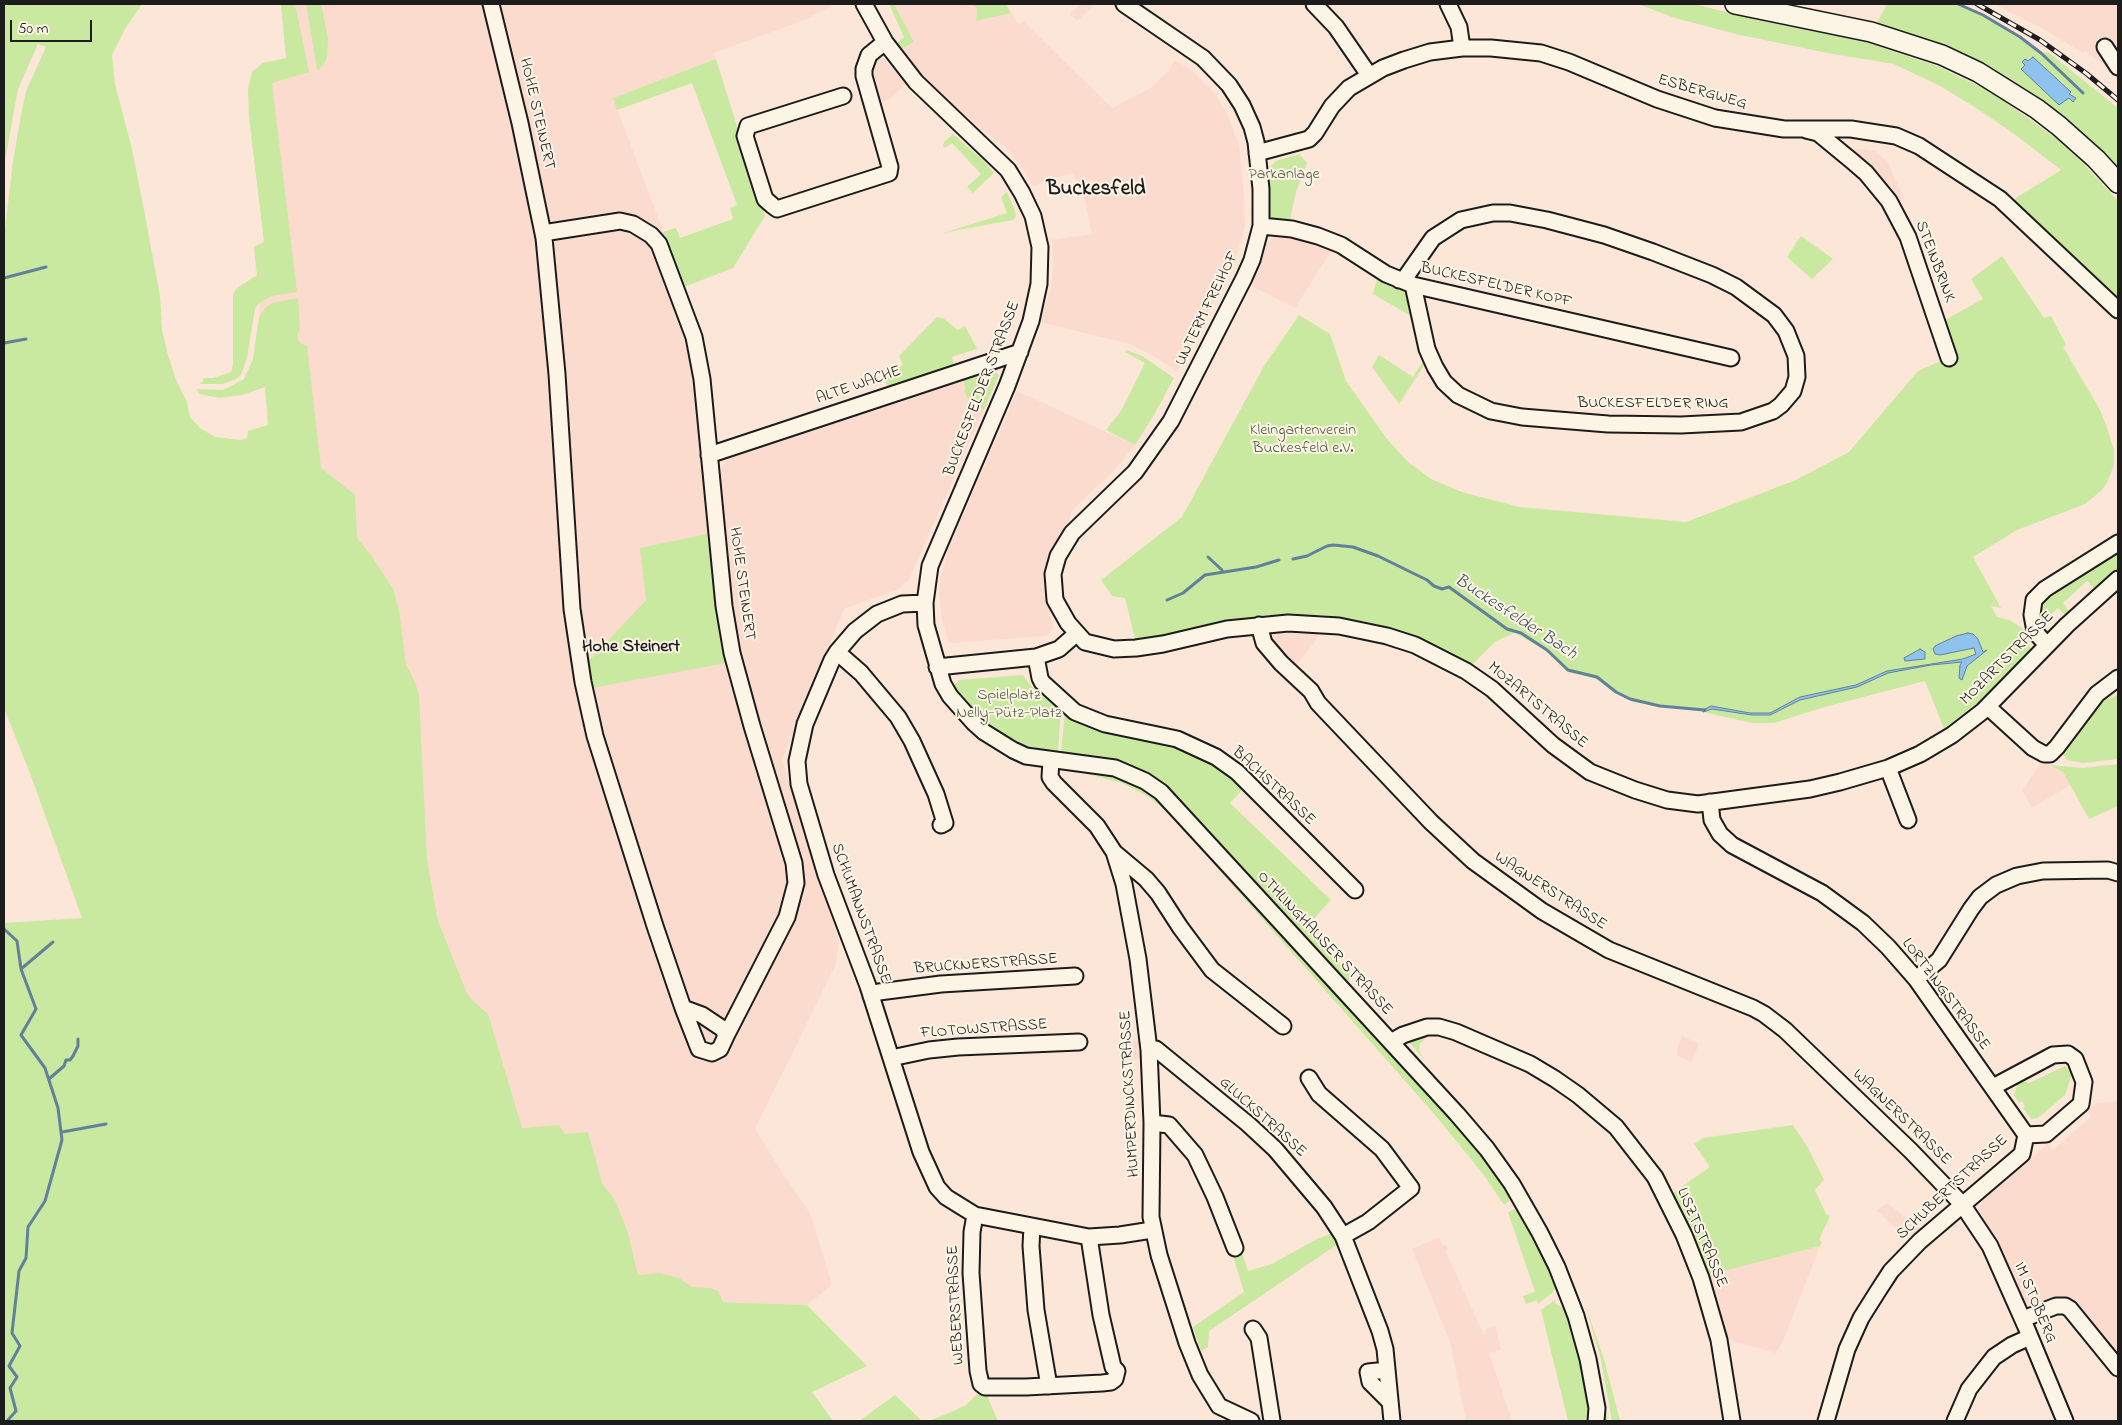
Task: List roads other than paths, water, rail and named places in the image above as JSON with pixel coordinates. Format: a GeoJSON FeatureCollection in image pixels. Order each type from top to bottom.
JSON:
{"type":"FeatureCollection","features":[{"type":"Feature","properties":{"kind":"main road"},"geometry":{"type":"LineString","coordinates":[[1735,4],[1871,32],[1942,55],[2002,86],[2052,120],[2096,159],[2118,183]]}},
{"type":"Feature","properties":{"kind":"street","name":"HOHE STEINERT"},"geometry":{"type":"LineString","coordinates":[[490,4],[520,123],[543,233],[557,374],[572,609],[581,673],[595,736],[654,926],[683,1008],[699,1049],[706,1052],[716,1052],[720,1049],[787,917],[796,883],[794,863],[752,726],[732,652],[724,606],[702,379],[694,337],[679,292],[656,240],[640,227],[620,221],[543,233]]}},
{"type":"Feature","properties":{"kind":"street","name":"BUCKESFELDER STRASSE"},"geometry":{"type":"LineString","coordinates":[[864,4],[895,57],[926,93],[1001,161],[1014,179],[1028,205],[1038,238],[1040,270],[1038,295],[1007,386],[930,566],[925,603]]}},
{"type":"Feature","properties":{"kind":"street","name":"UNTERM FREIHOF"},"geometry":{"type":"LineString","coordinates":[[1076,634],[1064,618],[1055,600],[1053,574],[1058,556],[1072,533],[1135,472],[1171,420],[1246,272],[1261,226],[1261,189],[1257,153],[1247,116],[1222,76],[1197,53],[1124,4]]}},
{"type":"Feature","properties":{"kind":"street"},"geometry":{"type":"LineString","coordinates":[[1314,4],[1336,27],[1369,75]]}},
{"type":"Feature","properties":{"kind":"street"},"geometry":{"type":"LineString","coordinates":[[1448,4],[1459,27],[1462,48]]}},
{"type":"Feature","properties":{"kind":"street"},"geometry":{"type":"LineString","coordinates":[[843,96],[748,126],[745,136],[765,200],[772,206],[777,209],[889,173],[890,167],[864,76],[864,69],[869,56],[885,42]]}},
{"type":"Feature","properties":{"kind":"street"},"geometry":{"type":"LineString","coordinates":[[2105,47],[2118,67]]}},
{"type":"Feature","properties":{"kind":"street","name":"ESBERGWEG"},"geometry":{"type":"LineString","coordinates":[[1257,153],[1308,139],[1315,133],[1342,94],[1369,75],[1383,68],[1430,52],[1462,48],[1491,48],[1541,53],[1569,62],[1657,99],[1715,118],[1771,128],[1864,130],[1896,136],[1919,146],[2000,199],[2118,310]]}},
{"type":"Feature","properties":{"kind":"street","name":"STEINBRINK"},"geometry":{"type":"LineString","coordinates":[[1805,130],[1818,133],[1852,160],[1866,173],[1889,201],[1908,237],[1949,358]]}},
{"type":"Feature","properties":{"kind":"street","name":"BUCKESFELDER RING"},"geometry":{"type":"LineString","coordinates":[[1492,213],[1510,213],[1547,220],[1604,235],[1653,252],[1712,275],[1736,287],[1774,315],[1786,331],[1796,356],[1797,377],[1793,391],[1781,405],[1773,411],[1742,422],[1681,425],[1608,424],[1522,417],[1491,411],[1458,395],[1444,382],[1427,348],[1406,282],[1433,238],[1461,220],[1492,213]]}},
{"type":"Feature","properties":{"kind":"street","name":"BUCKESFELDER KOPF"},"geometry":{"type":"LineString","coordinates":[[1261,226],[1292,229],[1318,236],[1341,245],[1406,282],[1732,358]]}},
{"type":"Feature","properties":{"kind":"street","name":"ALTE WACHE"},"geometry":{"type":"LineString","coordinates":[[709,455],[1020,352]]}},
{"type":"Feature","properties":{"kind":"street"},"geometry":{"type":"LineString","coordinates":[[2047,645],[2037,634],[2034,626],[2032,615],[2034,600],[2045,589],[2118,543]]}},
{"type":"Feature","properties":{"kind":"street","name":"MOZARTSTRASSE"},"geometry":{"type":"LineString","coordinates":[[1076,634],[1091,644],[1114,650],[1163,644],[1259,625],[1288,623],[1339,626],[1370,632],[1415,645],[1454,664],[1492,689],[1554,745],[1590,772],[1614,783],[1667,800],[1698,804],[1817,787],[1867,776],[1939,743],[1988,707],[2047,645],[2118,579]]}},
{"type":"Feature","properties":{"kind":"street","name":"SCHUMANNSTRASSE"},"geometry":{"type":"LineString","coordinates":[[925,603],[902,604],[877,614],[855,631],[837,652],[802,733],[797,760],[798,777],[826,875],[871,996],[932,1178],[946,1197],[975,1215],[1089,1237],[1120,1236],[1152,1230]]}},
{"type":"Feature","properties":{"kind":"street","name":"OTHLINGHAUSER STRASSE"},"geometry":{"type":"LineString","coordinates":[[925,603],[927,632],[943,684],[950,696],[984,732],[1021,754],[1115,768],[1145,781],[1161,792],[1392,1042],[1487,1149],[1512,1184],[1558,1267],[1576,1316],[1596,1398],[1596,1421]]}},
{"type":"Feature","properties":{"kind":"street","name":"WAGNERSTRASSE"},"geometry":{"type":"LineString","coordinates":[[1259,625],[1264,643],[1281,663],[1311,691],[1318,702],[1431,822],[1470,860],[1542,911],[1609,950],[1753,1008],[1770,1018],[1785,1030],[1889,1130],[1962,1204]]}},
{"type":"Feature","properties":{"kind":"street"},"geometry":{"type":"LineString","coordinates":[[937,667],[1036,657],[1060,649],[1076,634]]}},
{"type":"Feature","properties":{"kind":"street"},"geometry":{"type":"LineString","coordinates":[[837,652],[861,673],[898,717],[912,741],[936,794],[946,823],[940,825]]}},
{"type":"Feature","properties":{"kind":"street","name":"BACHSTRASSE"},"geometry":{"type":"LineString","coordinates":[[1036,657],[1042,682],[1075,712],[1105,724],[1177,739],[1216,757],[1236,772],[1355,890]]}},
{"type":"Feature","properties":{"kind":"street"},"geometry":{"type":"LineString","coordinates":[[1988,707],[2033,748],[2044,754],[2050,754],[2097,694],[2118,678]]}},
{"type":"Feature","properties":{"kind":"street","name":"HUMPERDINCKSTRASSE"},"geometry":{"type":"LineString","coordinates":[[1052,760],[1050,777],[1054,784],[1097,826],[1114,852],[1124,884],[1143,994],[1149,1050],[1152,1123],[1152,1230],[1191,1356],[1213,1399],[1219,1406],[1222,1415],[1251,1421]]}},
{"type":"Feature","properties":{"kind":"street"},"geometry":{"type":"LineString","coordinates":[[1888,768],[1908,820]]}},
{"type":"Feature","properties":{"kind":"street","name":"LORTZINGSTRASSE"},"geometry":{"type":"LineString","coordinates":[[1710,802],[1712,820],[1720,834],[1732,845],[1822,893],[1863,922],[1882,941],[1916,980],[2026,1135]]}},
{"type":"Feature","properties":{"kind":"street"},"geometry":{"type":"LineString","coordinates":[[1114,852],[1146,879],[1158,892],[1180,927],[1212,970],[1283,1026]]}},
{"type":"Feature","properties":{"kind":"street"},"geometry":{"type":"LineString","coordinates":[[1916,980],[1939,960],[1970,909],[1980,897],[1996,885],[2018,876],[2043,871],[2108,870],[2118,873]]}},
{"type":"Feature","properties":{"kind":"street","name":"BRUCKNERSTRASSE"},"geometry":{"type":"LineString","coordinates":[[871,996],[879,992],[941,984],[1075,976]]}},
{"type":"Feature","properties":{"kind":"street"},"geometry":{"type":"LineString","coordinates":[[683,1008],[693,1010],[719,1025],[726,1036]]}},
{"type":"Feature","properties":{"kind":"street","name":"LISZTSTRASSE"},"geometry":{"type":"LineString","coordinates":[[1392,1042],[1403,1035],[1427,1027],[1439,1027],[1456,1032],[1530,1064],[1578,1094],[1616,1127],[1655,1178],[1684,1235],[1701,1278],[1719,1340],[1732,1421]]}},
{"type":"Feature","properties":{"kind":"street","name":"FLOTOWSTRASSE"},"geometry":{"type":"LineString","coordinates":[[891,1058],[908,1053],[948,1048],[1079,1042]]}},
{"type":"Feature","properties":{"kind":"street","name":"GLUCKSTRASSE"},"geometry":{"type":"LineString","coordinates":[[1149,1050],[1156,1049],[1275,1149],[1324,1207],[1343,1236],[1380,1331],[1385,1349],[1392,1421]]}},
{"type":"Feature","properties":{"kind":"street","name":"SCHUBERTSTRASSE"},"geometry":{"type":"LineString","coordinates":[[1826,1421],[1847,1349],[1861,1318],[1878,1291],[1909,1252],[1962,1204],[2022,1154],[2026,1135],[2046,1134],[2081,1104],[2084,1082],[2075,1059],[2068,1054],[2053,1055],[1993,1087]]}},
{"type":"Feature","properties":{"kind":"street"},"geometry":{"type":"LineString","coordinates":[[1309,1078],[1319,1094],[1382,1149],[1412,1188],[1368,1222],[1343,1236]]}},
{"type":"Feature","properties":{"kind":"street"},"geometry":{"type":"LineString","coordinates":[[1152,1123],[1169,1125],[1194,1155],[1215,1197],[1234,1248]]}},
{"type":"Feature","properties":{"kind":"street","name":"IM STOBERG"},"geometry":{"type":"LineString","coordinates":[[1962,1204],[1990,1246],[2023,1318],[2065,1421]]}},
{"type":"Feature","properties":{"kind":"street","name":"WEBERSTRASSE"},"geometry":{"type":"LineString","coordinates":[[975,1215],[972,1232],[971,1273],[976,1356],[981,1384],[985,1387],[1102,1384],[1111,1382],[1115,1377],[1117,1371],[1110,1354],[1098,1300],[1089,1237]]}},
{"type":"Feature","properties":{"kind":"street"},"geometry":{"type":"LineString","coordinates":[[1032,1226],[1032,1265],[1036,1310],[1049,1386]]}},
{"type":"Feature","properties":{"kind":"street"},"geometry":{"type":"LineString","coordinates":[[2023,1318],[2056,1306],[2064,1306],[2070,1309],[2118,1368]]}},
{"type":"Feature","properties":{"kind":"street"},"geometry":{"type":"LineString","coordinates":[[1253,1329],[1259,1338],[1272,1421]]}},
{"type":"Feature","properties":{"kind":"street"},"geometry":{"type":"LineString","coordinates":[[1955,1421],[1969,1389],[1994,1357],[2012,1345],[2030,1337]]}},
{"type":"Feature","properties":{"kind":"water"},"geometry":{"type":"Polygon","coordinates":[[[2033,57],[2071,92],[2069,94],[2076,98],[2073,102],[2069,98],[2059,105],[2021,69],[2025,65],[2022,62],[2025,59],[2028,61],[2033,57]]]}},
{"type":"Feature","properties":{"kind":"water"},"geometry":{"type":"Polygon","coordinates":[[[1968,633],[1973,634],[1978,639],[1983,652],[1987,650],[1967,666],[1962,680],[1959,678],[1962,662],[1931,665],[1888,673],[1857,687],[1800,700],[1770,715],[1752,715],[1712,709],[1703,712],[1703,710],[1711,706],[1750,713],[1770,713],[1800,697],[1856,685],[1887,671],[1963,659],[1976,654],[1974,648],[1940,655],[1935,654],[1933,649],[1935,646],[1956,636],[1968,633]]]}},
{"type":"Feature","properties":{"kind":"water"},"geometry":{"type":"Polygon","coordinates":[[[1920,649],[1925,652],[1925,659],[1905,661],[1904,658],[1920,649]]]}},
{"type":"Feature","properties":{"kind":"waterway"},"geometry":{"type":"LineString","coordinates":[[1958,4],[1983,15],[2020,37],[2041,53],[2083,93]]}},
{"type":"Feature","properties":{"kind":"waterway"},"geometry":{"type":"LineString","coordinates":[[4,278],[46,267]]}},
{"type":"Feature","properties":{"kind":"waterway"},"geometry":{"type":"LineString","coordinates":[[4,343],[26,339]]}},
{"type":"Feature","properties":{"kind":"waterway","name":"Buckesfelder Bach"},"geometry":{"type":"LineString","coordinates":[[1293,559],[1307,556],[1333,545],[1353,547],[1378,556],[1427,580],[1434,586],[1442,589],[1449,587],[1507,629],[1521,633],[1547,650],[1568,670],[1597,677],[1616,692],[1630,699],[1660,706],[1705,710]]}},
{"type":"Feature","properties":{"kind":"waterway"},"geometry":{"type":"LineString","coordinates":[[1208,557],[1222,570]]}},
{"type":"Feature","properties":{"kind":"waterway","name":"Buckesfelder Bach"},"geometry":{"type":"LineString","coordinates":[[1167,600],[1183,593],[1205,575],[1256,567],[1279,560]]}},
{"type":"Feature","properties":{"kind":"waterway"},"geometry":{"type":"LineString","coordinates":[[4,929],[17,941],[21,969],[36,1009],[21,1035],[45,1068],[58,1108],[62,1140],[45,1201],[28,1227],[26,1258],[19,1271],[12,1333],[20,1346],[9,1366],[17,1377],[10,1388],[16,1411],[7,1421]]}},
{"type":"Feature","properties":{"kind":"waterway"},"geometry":{"type":"LineString","coordinates":[[21,969],[53,942]]}},
{"type":"Feature","properties":{"kind":"waterway"},"geometry":{"type":"LineString","coordinates":[[49,1079],[64,1066],[66,1060],[70,1060],[73,1056],[78,1046],[78,1039]]}},
{"type":"Feature","properties":{"kind":"waterway"},"geometry":{"type":"LineString","coordinates":[[62,1132],[106,1124]]}},
{"type":"Feature","properties":{"kind":"railway"},"geometry":{"type":"LineString","coordinates":[[1977,4],[2040,40],[2087,74],[2118,100]]}},
{"type":"Feature","properties":{"kind":"district","name":"Buckesfeld"},"geometry":{"type":"Point","coordinates":[1096,191]}},
{"type":"Feature","properties":{"kind":"district","name":"Hohe Steinert"},"geometry":{"type":"Point","coordinates":[631,648]}},
{"type":"Feature","properties":{"kind":"park label","name":"Parkanlage"},"geometry":{"type":"Point","coordinates":[1284,175]}},
{"type":"Feature","properties":{"kind":"park label","name":"Kleingartenverein Buckesfeld e.V."},"geometry":{"type":"Point","coordinates":[1303,440]}},
{"type":"Feature","properties":{"kind":"park label","name":"Spielplatz Nelly-Pütz-Platz"},"geometry":{"type":"Point","coordinates":[1009,705]}}]}
